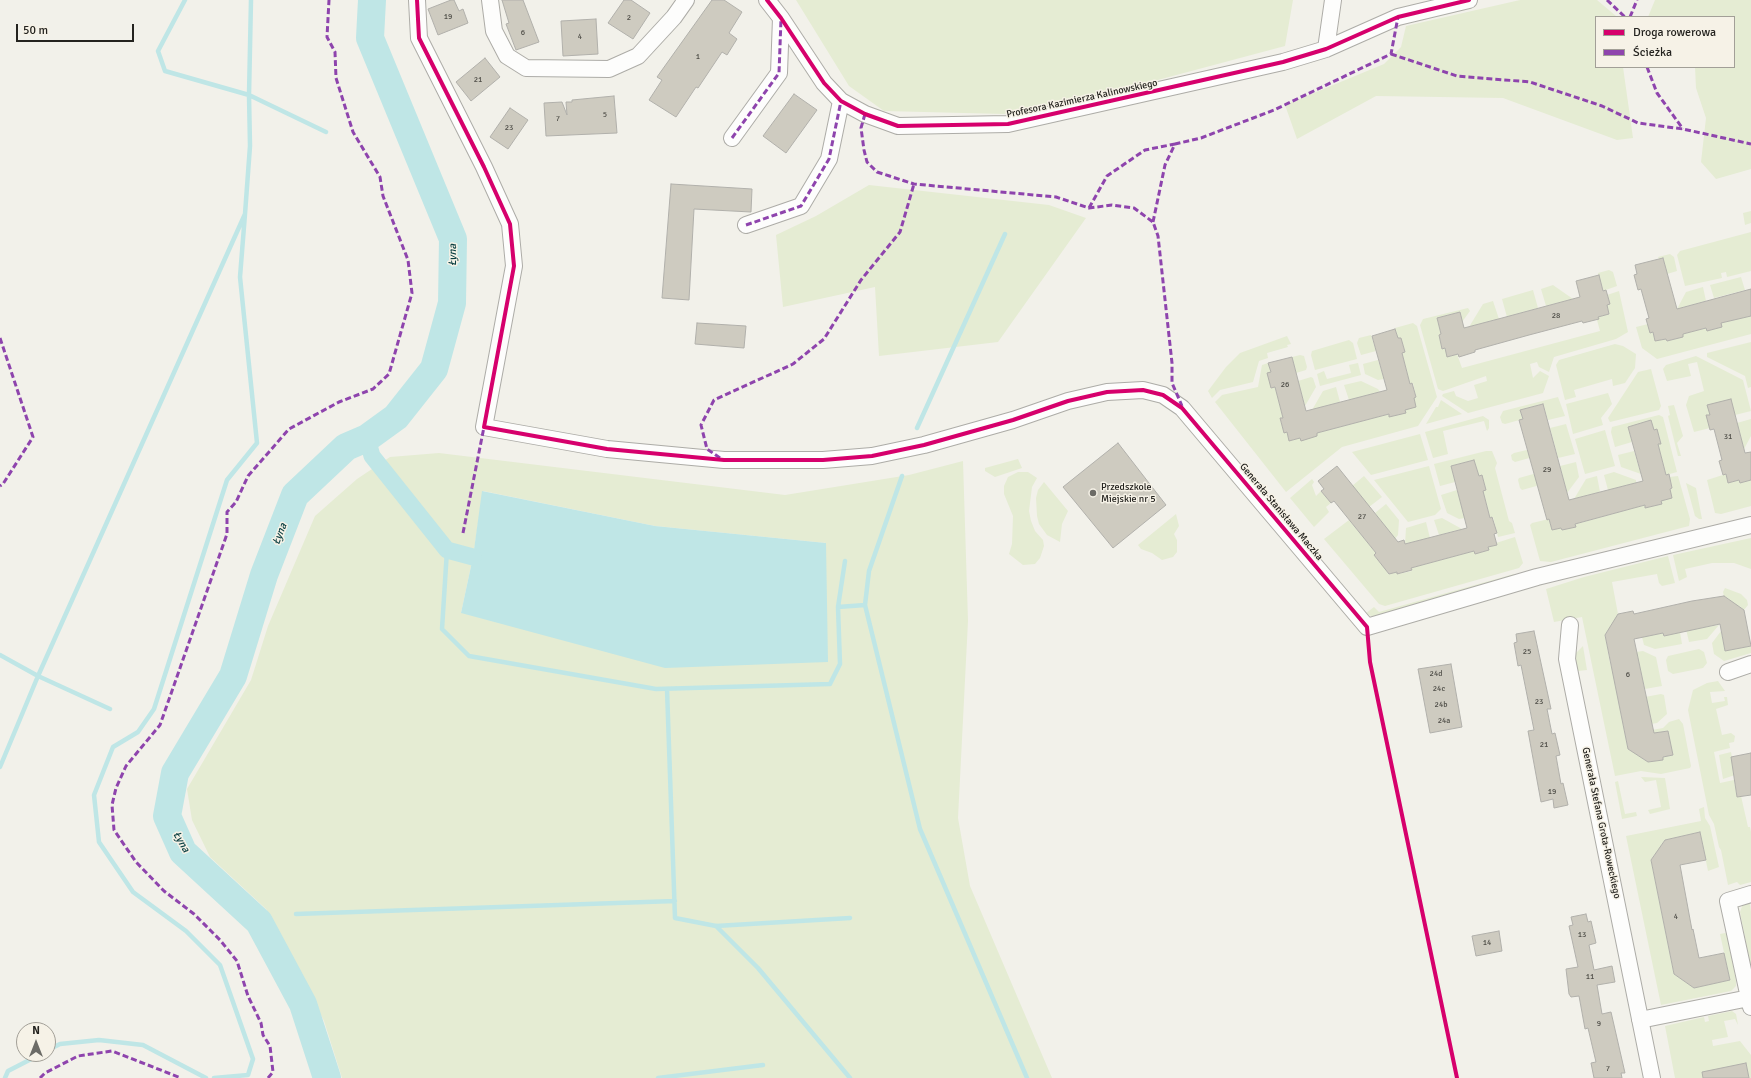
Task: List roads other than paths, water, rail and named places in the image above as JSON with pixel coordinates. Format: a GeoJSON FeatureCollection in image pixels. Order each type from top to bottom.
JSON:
{"type":"FeatureCollection","features":[{"type":"Feature","properties":{"kind":"street","name":"Generała Stanisława Maczka"},"geometry":{"type":"LineString","coordinates":[[417,0],[419,38],[484,167],[510,224],[514,266],[484,426],[607,450],[724,460],[823,460],[872,456],[924,445],[1013,420],[1068,401],[1107,392],[1144,390],[1164,395],[1182,408],[1203,429],[1366,627],[1537,577],[1751,525]]}},
{"type":"Feature","properties":{"kind":"street"},"geometry":{"type":"LineString","coordinates":[[490,0],[494,30],[507,56],[526,68],[609,69],[638,56],[674,17],[686,0]]}},
{"type":"Feature","properties":{"kind":"street","name":"Profesora Kazimierza Kalinowskiego"},"geometry":{"type":"LineString","coordinates":[[767,0],[782,18],[824,83],[841,102],[865,114],[898,126],[1008,124],[1283,62],[1326,49],[1398,17],[1469,0]]}},
{"type":"Feature","properties":{"kind":"street"},"geometry":{"type":"LineString","coordinates":[[1326,49],[1333,0]]}},
{"type":"Feature","properties":{"kind":"street"},"geometry":{"type":"LineString","coordinates":[[732,138],[779,73],[782,18]]}},
{"type":"Feature","properties":{"kind":"street"},"geometry":{"type":"LineString","coordinates":[[746,225],[801,206],[829,160],[841,102]]}},
{"type":"Feature","properties":{"kind":"street","name":"Generała Stefana Grota-Roweckiego"},"geometry":{"type":"LineString","coordinates":[[1570,625],[1567,659],[1652,1078]]}},
{"type":"Feature","properties":{"kind":"street"},"geometry":{"type":"LineString","coordinates":[[1728,672],[1751,664]]}},
{"type":"Feature","properties":{"kind":"street"},"geometry":{"type":"LineString","coordinates":[[1640,1020],[1750,1002],[1728,901],[1751,894]]}},
{"type":"Feature","properties":{"kind":"water"},"geometry":{"type":"Polygon","coordinates":[[[482,491],[655,526],[826,543],[828,662],[665,668],[461,613],[473,557],[482,491]]]}},
{"type":"Feature","properties":{"kind":"waterway"},"geometry":{"type":"LineString","coordinates":[[185,0],[158,51],[165,71],[249,95],[326,132]]}},
{"type":"Feature","properties":{"kind":"waterway"},"geometry":{"type":"LineString","coordinates":[[0,767],[38,676],[245,214],[250,146],[249,95],[251,0]]}},
{"type":"Feature","properties":{"kind":"waterway","name":"Łyna"},"geometry":{"type":"LineString","coordinates":[[327,1078],[303,1004],[259,922],[183,852],[167,816],[175,773],[233,676],[264,575],[295,495],[346,447],[367,438],[396,417],[434,369],[452,303],[453,239],[370,38],[372,0]]}},
{"type":"Feature","properties":{"kind":"waterway"},"geometry":{"type":"LineString","coordinates":[[214,1078],[248,1075],[253,1059],[220,965],[186,931],[133,892],[99,842],[94,795],[113,747],[138,732],[154,709],[227,480],[257,443],[240,277],[245,214]]}},
{"type":"Feature","properties":{"kind":"waterway"},"geometry":{"type":"LineString","coordinates":[[917,428],[1005,234]]}},
{"type":"Feature","properties":{"kind":"waterway"},"geometry":{"type":"LineString","coordinates":[[367,438],[372,456],[447,550],[473,557]]}},
{"type":"Feature","properties":{"kind":"waterway"},"geometry":{"type":"LineString","coordinates":[[902,476],[869,571],[865,605],[920,829],[1027,1078]]}},
{"type":"Feature","properties":{"kind":"waterway"},"geometry":{"type":"LineString","coordinates":[[447,550],[442,629],[469,656],[656,689],[830,684],[840,664],[838,607],[845,561]]}},
{"type":"Feature","properties":{"kind":"waterway"},"geometry":{"type":"LineString","coordinates":[[838,607],[865,605]]}},
{"type":"Feature","properties":{"kind":"waterway"},"geometry":{"type":"LineString","coordinates":[[0,655],[38,676],[110,709]]}},
{"type":"Feature","properties":{"kind":"waterway"},"geometry":{"type":"LineString","coordinates":[[667,689],[675,918],[716,926],[850,918]]}},
{"type":"Feature","properties":{"kind":"waterway"},"geometry":{"type":"LineString","coordinates":[[296,914],[675,901]]}},
{"type":"Feature","properties":{"kind":"waterway"},"geometry":{"type":"LineString","coordinates":[[716,926],[758,968],[850,1078]]}},
{"type":"Feature","properties":{"kind":"waterway"},"geometry":{"type":"LineString","coordinates":[[56,1046],[60,1044],[99,1040],[143,1045],[206,1078]]}},
{"type":"Feature","properties":{"kind":"waterway"},"geometry":{"type":"LineString","coordinates":[[5,1078],[8,1071],[25,1062]]}},
{"type":"Feature","properties":{"kind":"waterway"},"geometry":{"type":"LineString","coordinates":[[658,1078],[763,1065]]}},
{"type":"Feature","properties":{"kind":"place","name":"Przedszkole Miejskie nr 5"},"geometry":{"type":"Point","coordinates":[1093,493]}}]}
